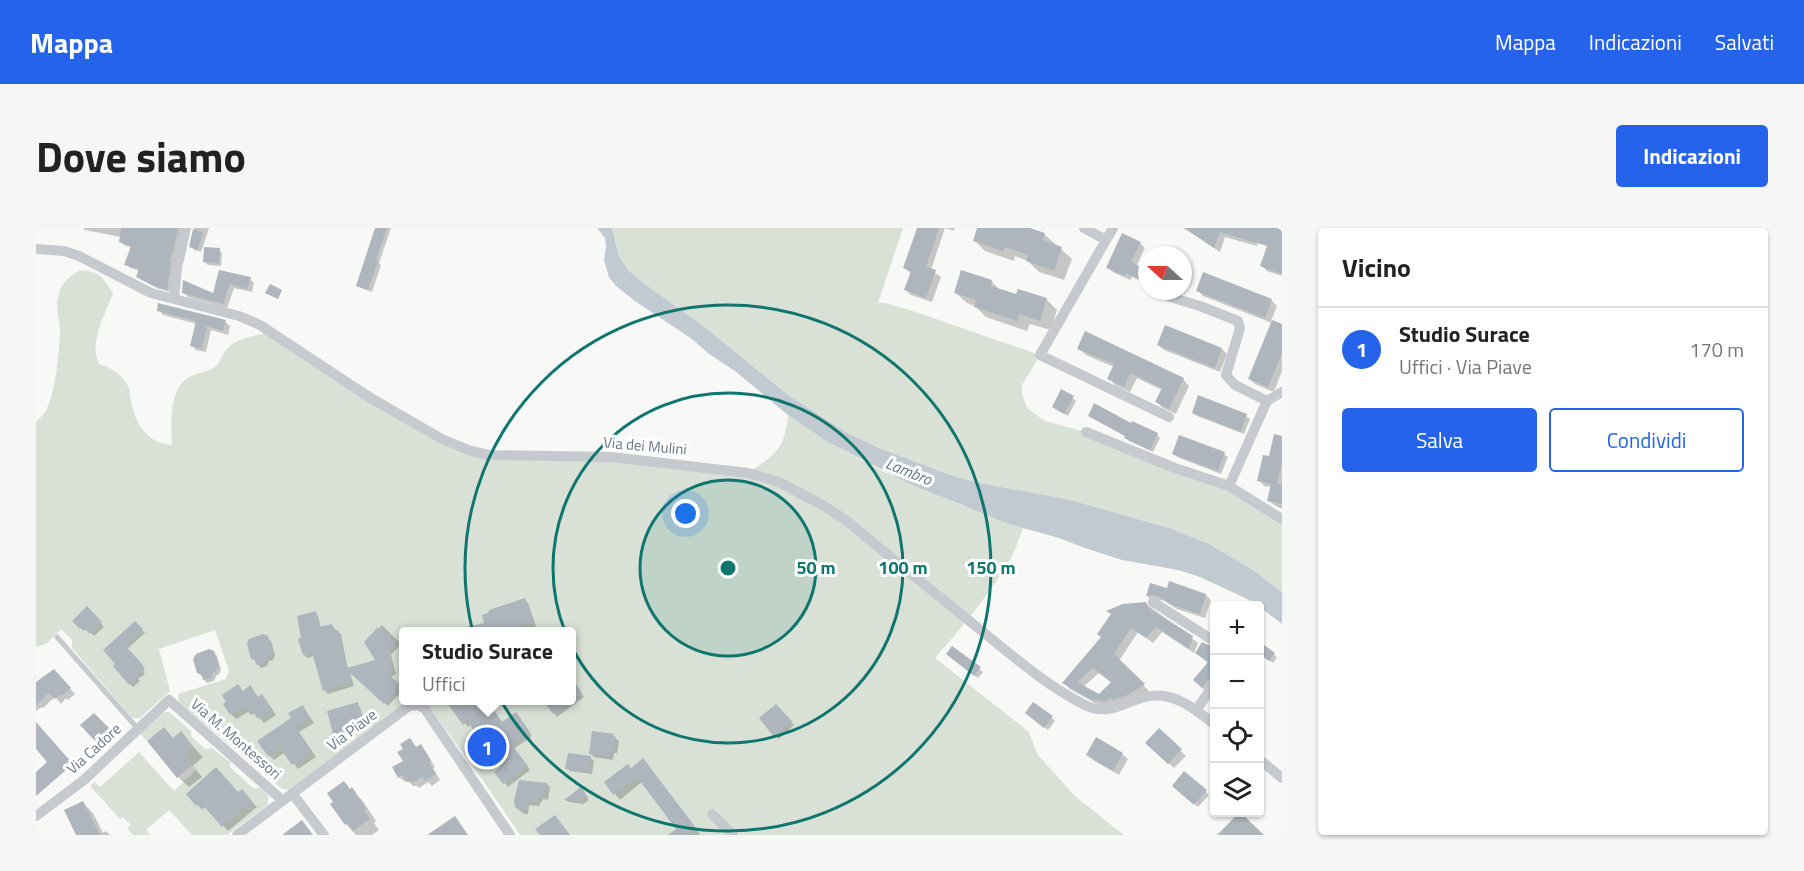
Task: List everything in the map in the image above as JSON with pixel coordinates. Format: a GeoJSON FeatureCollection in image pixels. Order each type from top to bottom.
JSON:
{"type":"FeatureCollection","features":[{"type":"Feature","properties":{"kind":"street"},"geometry":{"type":"LineString","coordinates":[[174,300],[177,268],[186,228]]}},
{"type":"Feature","properties":{"kind":"street"},"geometry":{"type":"LineString","coordinates":[[1084,228],[1106,240]]}},
{"type":"Feature","properties":{"kind":"street"},"geometry":{"type":"LineString","coordinates":[[1113,228],[1040,355],[1169,417]]}},
{"type":"Feature","properties":{"kind":"street","name":"Via dei Mulini"},"geometry":{"type":"LineString","coordinates":[[36,249],[64,251],[79,256],[151,293],[239,316],[260,325],[372,399],[442,439],[471,451],[489,455],[611,457],[748,473],[779,482],[847,521],[1035,674],[1085,705],[1097,710],[1107,710],[1154,695],[1178,699],[1210,720]]}},
{"type":"Feature","properties":{"kind":"street"},"geometry":{"type":"LineString","coordinates":[[1180,300],[1238,321],[1240,328],[1227,375],[1235,386],[1267,401]]}},
{"type":"Feature","properties":{"kind":"street"},"geometry":{"type":"LineString","coordinates":[[1229,486],[1267,401],[1282,392]]}},
{"type":"Feature","properties":{"kind":"street"},"geometry":{"type":"LineString","coordinates":[[1086,432],[1175,468],[1229,486],[1282,519]]}},
{"type":"Feature","properties":{"kind":"street"},"geometry":{"type":"LineString","coordinates":[[1153,602],[1210,638]]}},
{"type":"Feature","properties":{"kind":"street"},"geometry":{"type":"LineString","coordinates":[[1196,710],[1210,692]]}},
{"type":"Feature","properties":{"kind":"street","name":"Via Cadore"},"geometry":{"type":"LineString","coordinates":[[36,816],[84,780],[169,700]]}},
{"type":"Feature","properties":{"kind":"street","name":"Via M. Montessori"},"geometry":{"type":"LineString","coordinates":[[169,700],[287,797]]}},
{"type":"Feature","properties":{"kind":"street","name":"Via Piave"},"geometry":{"type":"LineString","coordinates":[[237,835],[409,706],[418,705],[425,709],[510,835]]}},
{"type":"Feature","properties":{"kind":"street"},"geometry":{"type":"LineString","coordinates":[[1264,763],[1282,778]]}},
{"type":"Feature","properties":{"kind":"street"},"geometry":{"type":"LineString","coordinates":[[287,797],[324,835]]}},
{"type":"Feature","properties":{"kind":"street"},"geometry":{"type":"LineString","coordinates":[[712,814],[733,835]]}},
{"type":"Feature","properties":{"kind":"lane"},"geometry":{"type":"LineString","coordinates":[[57,637],[138,729]]}},
{"type":"Feature","properties":{"kind":"shaded area"},"geometry":{"type":"Polygon","coordinates":[[[612,228],[903,228],[878,303],[910,310],[1040,355],[1022,385],[1022,394],[1027,408],[1045,421],[1086,432],[1229,486],[1282,519],[1282,592],[1250,568],[1209,544],[1169,528],[1071,500],[979,483],[950,475],[879,448],[847,433],[788,395],[706,328],[628,270],[619,256],[612,228]]]}},
{"type":"Feature","properties":{"kind":"shaded area"},"geometry":{"type":"Polygon","coordinates":[[[80,270],[92,272],[100,276],[113,293],[97,337],[96,355],[99,364],[123,378],[129,388],[134,413],[141,427],[151,437],[164,444],[172,445],[173,407],[178,389],[184,381],[214,367],[236,342],[270,332],[471,451],[551,455],[748,473],[777,450],[787,427],[788,415],[826,441],[884,472],[961,505],[1023,528],[1013,555],[1003,571],[935,658],[1029,732],[1037,754],[1075,796],[1124,835],[739,835],[727,824],[720,829],[726,835],[520,835],[428,705],[576,705],[576,627],[399,627],[399,705],[405,705],[291,790],[282,789],[179,702],[178,694],[226,679],[229,671],[215,630],[159,649],[170,691],[140,718],[132,718],[72,648],[72,640],[61,629],[46,644],[36,647],[36,422],[49,405],[54,384],[60,338],[57,307],[59,293],[62,285],[80,270]]]}},
{"type":"Feature","properties":{"kind":"shaded area"},"geometry":{"type":"Polygon","coordinates":[[[164,712],[169,712],[191,731],[191,736],[205,749],[212,748],[230,762],[230,767],[253,788],[260,788],[268,795],[268,805],[227,835],[192,835],[169,810],[146,830],[150,835],[133,835],[127,828],[131,825],[123,817],[120,819],[90,786],[95,782],[100,787],[139,752],[174,791],[196,770],[183,754],[193,746],[181,732],[173,738],[164,727],[147,741],[140,734],[164,712]]]}},
{"type":"Feature","properties":{"kind":"water","name":"Lambro"},"geometry":{"type":"Polygon","coordinates":[[[597,228],[612,228],[619,256],[628,270],[642,282],[706,328],[788,395],[847,433],[879,448],[950,475],[979,483],[1071,500],[1169,528],[1209,544],[1250,568],[1282,592],[1282,624],[1264,610],[1264,601],[1251,601],[1200,577],[1178,570],[1122,560],[1059,538],[1009,524],[910,484],[826,441],[788,415],[692,339],[616,286],[609,277],[604,260],[605,238],[597,228]]]}},
{"type":"Feature","properties":{"kind":"building"},"geometry":{"type":"Polygon","coordinates":[[[121,228],[178,228],[169,262],[171,262],[167,290],[136,277],[139,269],[124,265],[131,246],[119,242],[121,228]]]}},
{"type":"Feature","properties":{"kind":"building"},"geometry":{"type":"Polygon","coordinates":[[[375,228],[387,228],[368,290],[356,286],[375,228]]]}},
{"type":"Feature","properties":{"kind":"building"},"geometry":{"type":"Polygon","coordinates":[[[917,228],[939,228],[926,267],[936,270],[926,298],[904,290],[911,271],[903,268],[917,228]]]}},
{"type":"Feature","properties":{"kind":"building"},"geometry":{"type":"Polygon","coordinates":[[[977,228],[1030,228],[1045,233],[1043,240],[1062,247],[1054,271],[1026,261],[1028,255],[1005,247],[1003,251],[973,241],[977,228]]]}},
{"type":"Feature","properties":{"kind":"building"},"geometry":{"type":"Polygon","coordinates":[[[1184,228],[1282,228],[1282,274],[1260,266],[1267,246],[1220,232],[1214,248],[1184,228]]]}},
{"type":"Feature","properties":{"kind":"building"},"geometry":{"type":"Polygon","coordinates":[[[193,229],[203,232],[198,250],[189,247],[193,229]]]}},
{"type":"Feature","properties":{"kind":"building"},"geometry":{"type":"Polygon","coordinates":[[[1122,233],[1141,242],[1131,262],[1138,266],[1138,279],[1106,268],[1122,233]]]}},
{"type":"Feature","properties":{"kind":"building"},"geometry":{"type":"Polygon","coordinates":[[[204,247],[220,248],[219,263],[203,262],[204,247]]]}},
{"type":"Feature","properties":{"kind":"building"},"geometry":{"type":"Polygon","coordinates":[[[219,270],[251,277],[247,289],[230,284],[223,304],[182,293],[183,280],[213,293],[219,270]]]}},
{"type":"Feature","properties":{"kind":"building"},"geometry":{"type":"Polygon","coordinates":[[[961,270],[992,280],[991,286],[1016,294],[1018,289],[1047,298],[1040,321],[1019,314],[1017,321],[974,307],[976,300],[954,293],[961,270]]]}},
{"type":"Feature","properties":{"kind":"building"},"geometry":{"type":"Polygon","coordinates":[[[1203,272],[1272,299],[1265,318],[1196,291],[1203,272]]]}},
{"type":"Feature","properties":{"kind":"building"},"geometry":{"type":"Polygon","coordinates":[[[270,284],[282,290],[278,299],[265,293],[270,284]]]}},
{"type":"Feature","properties":{"kind":"building"},"geometry":{"type":"Polygon","coordinates":[[[158,303],[226,320],[223,331],[207,326],[202,349],[190,346],[196,321],[157,311],[158,303]]]}},
{"type":"Feature","properties":{"kind":"building"},"geometry":{"type":"Polygon","coordinates":[[[1272,320],[1282,324],[1282,353],[1268,387],[1248,379],[1272,320]]]}},
{"type":"Feature","properties":{"kind":"building"},"geometry":{"type":"Polygon","coordinates":[[[1165,325],[1222,348],[1215,368],[1157,345],[1165,325]]]}},
{"type":"Feature","properties":{"kind":"building"},"geometry":{"type":"Polygon","coordinates":[[[1085,331],[1184,378],[1169,409],[1155,402],[1162,388],[1130,373],[1124,387],[1107,379],[1114,364],[1077,349],[1085,331]]]}},
{"type":"Feature","properties":{"kind":"building"},"geometry":{"type":"Polygon","coordinates":[[[1061,389],[1074,396],[1064,414],[1052,407],[1061,389]]]}},
{"type":"Feature","properties":{"kind":"building"},"geometry":{"type":"Polygon","coordinates":[[[1198,395],[1247,414],[1241,432],[1192,413],[1198,395]]]}},
{"type":"Feature","properties":{"kind":"building"},"geometry":{"type":"Polygon","coordinates":[[[1094,403],[1131,423],[1132,421],[1158,433],[1150,450],[1124,438],[1125,436],[1088,416],[1094,403]]]}},
{"type":"Feature","properties":{"kind":"building"},"geometry":{"type":"Polygon","coordinates":[[[1274,434],[1282,436],[1282,461],[1277,483],[1282,485],[1282,504],[1267,501],[1271,484],[1257,481],[1263,455],[1269,456],[1274,434]]]}},
{"type":"Feature","properties":{"kind":"building"},"geometry":{"type":"Polygon","coordinates":[[[1179,435],[1225,452],[1218,471],[1172,454],[1179,435]]]}},
{"type":"Feature","properties":{"kind":"building"},"geometry":{"type":"Polygon","coordinates":[[[1169,581],[1206,594],[1200,614],[1170,604],[1157,595],[1146,596],[1150,583],[1167,588],[1169,581]]]}},
{"type":"Feature","properties":{"kind":"building"},"geometry":{"type":"Polygon","coordinates":[[[525,598],[533,623],[521,627],[466,627],[484,623],[482,615],[488,613],[489,610],[525,598]]]}},
{"type":"Feature","properties":{"kind":"building"},"geometry":{"type":"Polygon","coordinates":[[[1146,602],[1149,608],[1193,636],[1189,649],[1156,627],[1146,638],[1131,628],[1114,654],[1145,684],[1128,695],[1112,700],[1110,698],[1105,702],[1088,698],[1062,683],[1101,637],[1097,634],[1111,614],[1106,611],[1123,604],[1146,602]],[[1093,668],[1077,682],[1099,694],[1111,682],[1093,668]]]}},
{"type":"Feature","properties":{"kind":"building"},"geometry":{"type":"Polygon","coordinates":[[[87,606],[102,622],[90,634],[83,626],[80,629],[72,621],[87,606]]]}},
{"type":"Feature","properties":{"kind":"building"},"geometry":{"type":"Polygon","coordinates":[[[316,611],[319,627],[332,624],[335,630],[338,630],[347,668],[375,660],[364,642],[378,627],[396,644],[388,651],[393,670],[388,674],[399,683],[399,687],[384,704],[349,672],[352,682],[323,691],[312,652],[303,655],[298,639],[301,638],[297,616],[316,611]]]}},
{"type":"Feature","properties":{"kind":"building"},"geometry":{"type":"Polygon","coordinates":[[[135,621],[143,629],[125,645],[143,665],[141,668],[143,670],[129,685],[103,650],[135,621]]]}},
{"type":"Feature","properties":{"kind":"building"},"geometry":{"type":"Polygon","coordinates":[[[263,634],[268,636],[272,651],[264,663],[256,665],[255,660],[251,659],[247,644],[249,639],[263,634]]]}},
{"type":"Feature","properties":{"kind":"building"},"geometry":{"type":"Polygon","coordinates":[[[1202,642],[1210,646],[1210,679],[1202,688],[1193,680],[1208,662],[1195,653],[1202,642]]]}},
{"type":"Feature","properties":{"kind":"building"},"geometry":{"type":"Polygon","coordinates":[[[1264,645],[1275,653],[1269,661],[1264,657],[1264,645]]]}},
{"type":"Feature","properties":{"kind":"building"},"geometry":{"type":"Polygon","coordinates":[[[952,646],[981,667],[974,676],[946,654],[952,646]]]}},
{"type":"Feature","properties":{"kind":"building"},"geometry":{"type":"Polygon","coordinates":[[[209,649],[214,651],[219,666],[211,678],[203,680],[202,675],[197,673],[193,659],[196,654],[209,649]]]}},
{"type":"Feature","properties":{"kind":"building"},"geometry":{"type":"Polygon","coordinates":[[[54,669],[71,688],[55,699],[49,693],[36,705],[36,682],[54,669]]]}},
{"type":"Feature","properties":{"kind":"building"},"geometry":{"type":"Polygon","coordinates":[[[238,684],[243,691],[250,685],[258,697],[262,694],[272,709],[258,719],[250,708],[245,711],[242,707],[230,715],[223,704],[226,702],[222,695],[238,684]]]}},
{"type":"Feature","properties":{"kind":"building"},"geometry":{"type":"Polygon","coordinates":[[[576,684],[582,693],[576,697],[576,684]]]}},
{"type":"Feature","properties":{"kind":"building"},"geometry":{"type":"Polygon","coordinates":[[[358,702],[363,721],[351,725],[352,728],[333,734],[327,711],[358,702]]]}},
{"type":"Feature","properties":{"kind":"building"},"geometry":{"type":"Polygon","coordinates":[[[1033,702],[1053,716],[1044,728],[1025,713],[1033,702]]]}},
{"type":"Feature","properties":{"kind":"building"},"geometry":{"type":"Polygon","coordinates":[[[776,704],[792,721],[774,737],[759,718],[776,704]]]}},
{"type":"Feature","properties":{"kind":"building"},"geometry":{"type":"Polygon","coordinates":[[[303,705],[310,718],[295,727],[312,751],[292,765],[280,748],[268,756],[257,741],[291,718],[288,713],[303,705]]]}},
{"type":"Feature","properties":{"kind":"building"},"geometry":{"type":"Polygon","coordinates":[[[449,705],[490,705],[502,722],[516,712],[530,732],[512,745],[528,766],[503,784],[494,772],[500,767],[468,722],[463,725],[449,705]]]}},
{"type":"Feature","properties":{"kind":"building"},"geometry":{"type":"Polygon","coordinates":[[[547,705],[565,705],[553,714],[547,705]]]}},
{"type":"Feature","properties":{"kind":"building"},"geometry":{"type":"Polygon","coordinates":[[[94,713],[110,729],[96,742],[80,725],[94,713]]]}},
{"type":"Feature","properties":{"kind":"building"},"geometry":{"type":"Polygon","coordinates":[[[36,722],[73,764],[36,796],[36,772],[47,762],[36,749],[36,722]]]}},
{"type":"Feature","properties":{"kind":"building"},"geometry":{"type":"Polygon","coordinates":[[[164,727],[173,738],[181,731],[193,746],[183,754],[192,765],[177,778],[147,741],[164,727]]]}},
{"type":"Feature","properties":{"kind":"building"},"geometry":{"type":"Polygon","coordinates":[[[1159,728],[1182,749],[1168,764],[1145,743],[1159,728]]]}},
{"type":"Feature","properties":{"kind":"building"},"geometry":{"type":"Polygon","coordinates":[[[592,731],[614,734],[613,736],[616,737],[614,751],[611,750],[610,757],[589,754],[592,731]]]}},
{"type":"Feature","properties":{"kind":"building"},"geometry":{"type":"Polygon","coordinates":[[[1096,737],[1123,753],[1113,771],[1086,755],[1096,737]]]}},
{"type":"Feature","properties":{"kind":"building"},"geometry":{"type":"Polygon","coordinates":[[[410,738],[416,747],[421,744],[436,774],[425,781],[422,777],[412,783],[407,782],[402,775],[398,778],[392,767],[403,761],[397,752],[403,749],[400,744],[410,738]]]}},
{"type":"Feature","properties":{"kind":"building"},"geometry":{"type":"Polygon","coordinates":[[[568,753],[591,756],[589,772],[565,769],[568,753]]]}},
{"type":"Feature","properties":{"kind":"building"},"geometry":{"type":"Polygon","coordinates":[[[643,758],[696,828],[687,835],[668,835],[676,829],[637,777],[613,795],[604,782],[628,764],[631,768],[643,758]]]}},
{"type":"Feature","properties":{"kind":"building"},"geometry":{"type":"Polygon","coordinates":[[[216,767],[238,792],[242,789],[252,801],[222,827],[200,802],[196,806],[186,794],[216,767]]]}},
{"type":"Feature","properties":{"kind":"building"},"geometry":{"type":"Polygon","coordinates":[[[1184,771],[1207,790],[1194,805],[1172,786],[1184,771]]]}},
{"type":"Feature","properties":{"kind":"building"},"geometry":{"type":"Polygon","coordinates":[[[519,780],[547,783],[545,797],[539,796],[536,804],[527,802],[525,812],[515,807],[514,801],[519,780]]]}},
{"type":"Feature","properties":{"kind":"building"},"geometry":{"type":"Polygon","coordinates":[[[344,781],[350,789],[352,787],[370,819],[353,831],[347,823],[345,825],[330,804],[333,802],[327,793],[344,781]]]}},
{"type":"Feature","properties":{"kind":"building"},"geometry":{"type":"Polygon","coordinates":[[[581,787],[585,797],[579,802],[564,800],[581,787]]]}},
{"type":"Feature","properties":{"kind":"building"},"geometry":{"type":"Polygon","coordinates":[[[83,801],[100,835],[76,835],[64,810],[83,801]]]}},
{"type":"Feature","properties":{"kind":"building"},"geometry":{"type":"Polygon","coordinates":[[[555,815],[570,835],[540,835],[535,829],[555,815]]]}},
{"type":"Feature","properties":{"kind":"building"},"geometry":{"type":"Polygon","coordinates":[[[455,816],[468,835],[427,835],[455,816]]]}},
{"type":"Feature","properties":{"kind":"building"},"geometry":{"type":"Polygon","coordinates":[[[1235,817],[1245,817],[1264,835],[1217,835],[1235,817]]]}},
{"type":"Feature","properties":{"kind":"building"},"geometry":{"type":"Polygon","coordinates":[[[302,820],[313,835],[282,835],[302,820]]]}},
{"type":"Feature","properties":{"kind":"place","name":"Studio Surace"},"geometry":{"type":"Point","coordinates":[487,747]}}]}
